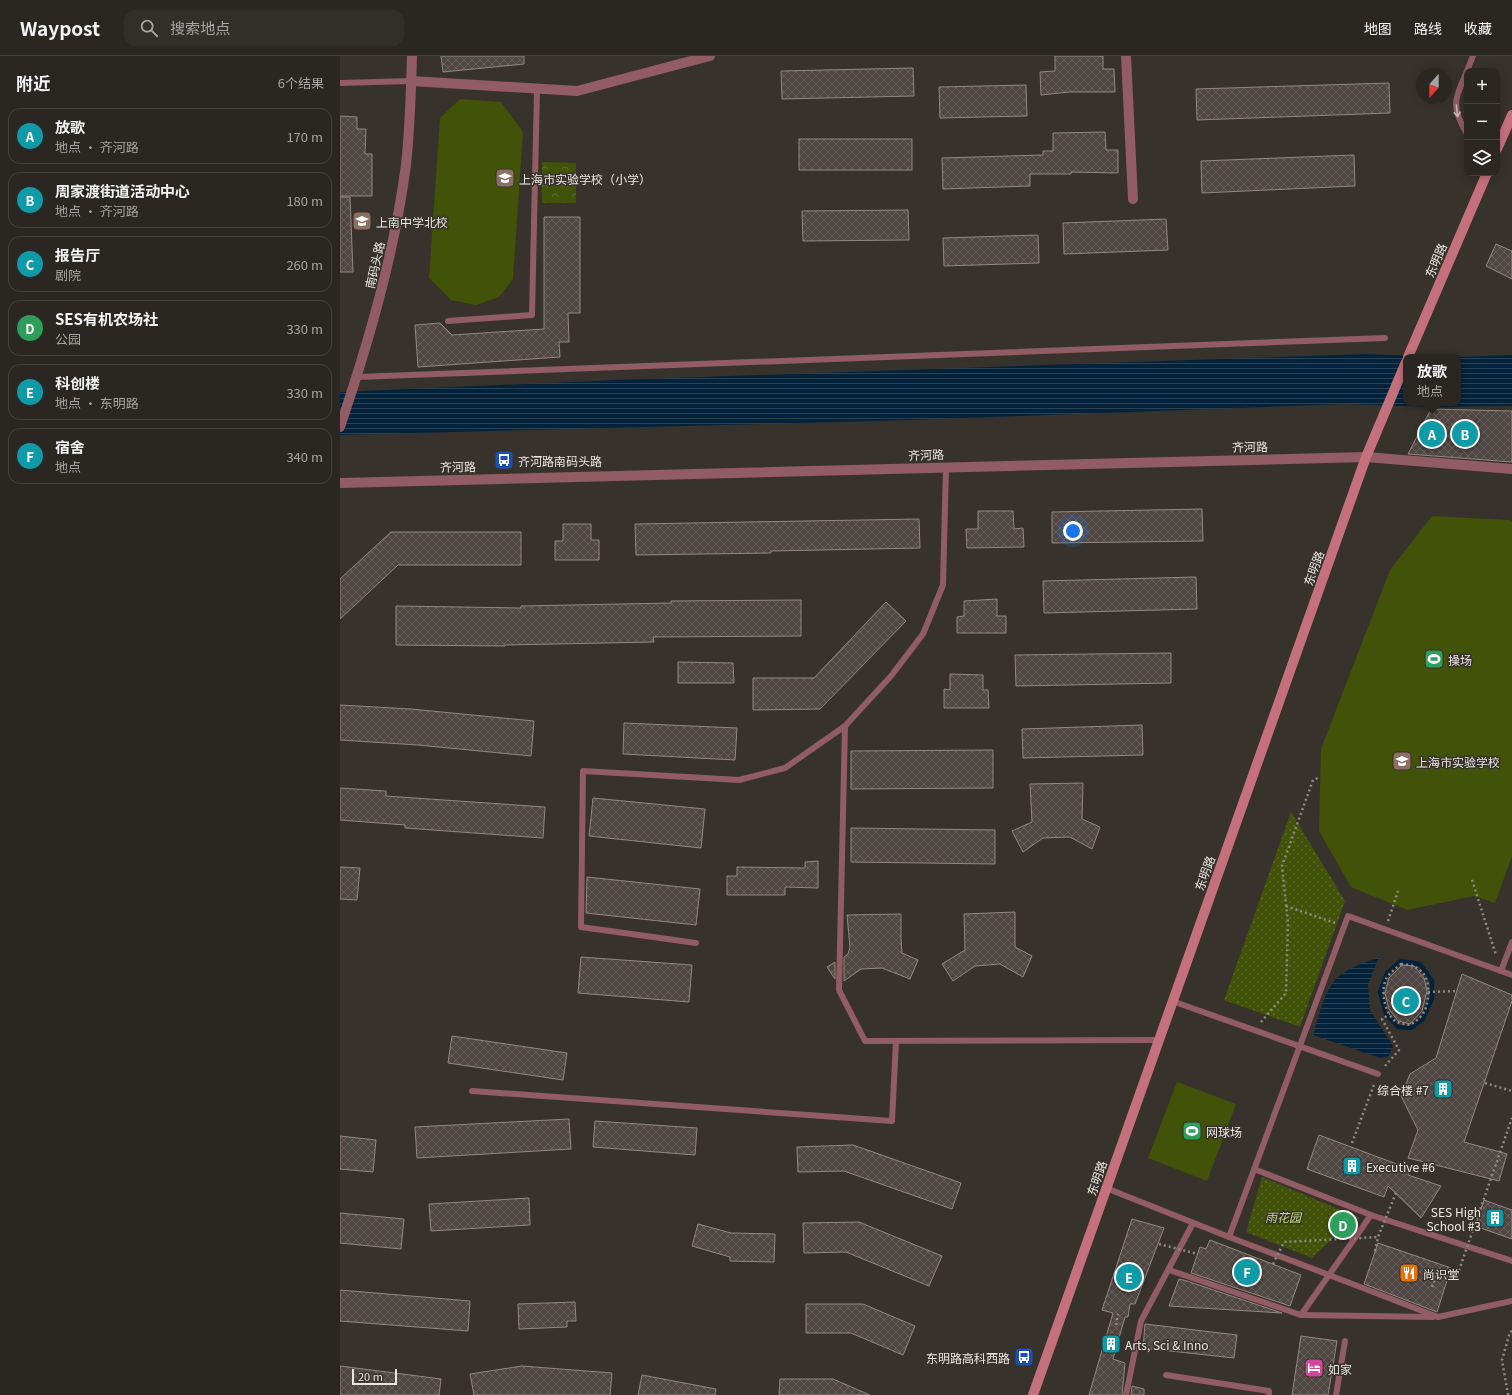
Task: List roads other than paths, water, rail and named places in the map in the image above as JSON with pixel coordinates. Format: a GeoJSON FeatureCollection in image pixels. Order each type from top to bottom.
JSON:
{"type":"FeatureCollection","features":[{"type":"Feature","properties":{"kind":"main road"},"geometry":{"type":"LineString","coordinates":[[1500,142],[1512,115]]}},
{"type":"Feature","properties":{"kind":"main road","name":"东明路"},"geometry":{"type":"LineString","coordinates":[[1409,354],[1486,176]]}},
{"type":"Feature","properties":{"kind":"main road","name":"东明路"},"geometry":{"type":"LineString","coordinates":[[1033,1395],[1366,457],[1403,369]]}},
{"type":"Feature","properties":{"kind":"street","name":"南码头路"},"geometry":{"type":"LineString","coordinates":[[340,427],[379,305],[394,235],[406,165],[412,56]]}},
{"type":"Feature","properties":{"kind":"street"},"geometry":{"type":"LineString","coordinates":[[411,81],[577,91],[710,56]]}},
{"type":"Feature","properties":{"kind":"street"},"geometry":{"type":"LineString","coordinates":[[1126,56],[1133,199]]}},
{"type":"Feature","properties":{"kind":"street","name":"齐河路"},"geometry":{"type":"LineString","coordinates":[[340,483],[946,466],[1366,457],[1512,469]]}},
{"type":"Feature","properties":{"kind":"lane"},"geometry":{"type":"LineString","coordinates":[[1468,68],[1473,56]]}},
{"type":"Feature","properties":{"kind":"lane"},"geometry":{"type":"LineString","coordinates":[[1464,78],[1456,98],[1457,117],[1464,129]]}},
{"type":"Feature","properties":{"kind":"lane"},"geometry":{"type":"LineString","coordinates":[[340,83],[411,81]]}},
{"type":"Feature","properties":{"kind":"lane"},"geometry":{"type":"LineString","coordinates":[[448,321],[532,315],[537,89]]}},
{"type":"Feature","properties":{"kind":"lane"},"geometry":{"type":"LineString","coordinates":[[357,377],[1386,338]]}},
{"type":"Feature","properties":{"kind":"lane"},"geometry":{"type":"LineString","coordinates":[[696,943],[581,926],[583,771],[739,780],[785,768],[845,726],[891,676],[923,634],[943,585],[946,466]]}},
{"type":"Feature","properties":{"kind":"lane"},"geometry":{"type":"LineString","coordinates":[[845,726],[839,990],[865,1041],[1158,1040]]}},
{"type":"Feature","properties":{"kind":"lane"},"geometry":{"type":"LineString","coordinates":[[1229,1237],[1348,916],[1512,975]]}},
{"type":"Feature","properties":{"kind":"lane"},"geometry":{"type":"LineString","coordinates":[[1501,971],[1512,942]]}},
{"type":"Feature","properties":{"kind":"lane"},"geometry":{"type":"LineString","coordinates":[[1172,1001],[1378,1074]]}},
{"type":"Feature","properties":{"kind":"lane"},"geometry":{"type":"LineString","coordinates":[[472,1091],[892,1121],[896,1041]]}},
{"type":"Feature","properties":{"kind":"lane"},"geometry":{"type":"LineString","coordinates":[[1254,1169],[1371,1215],[1512,1261]]}},
{"type":"Feature","properties":{"kind":"lane"},"geometry":{"type":"LineString","coordinates":[[1106,1188],[1438,1317]]}},
{"type":"Feature","properties":{"kind":"lane"},"geometry":{"type":"LineString","coordinates":[[1301,1315],[1371,1215]]}},
{"type":"Feature","properties":{"kind":"lane"},"geometry":{"type":"LineString","coordinates":[[1126,1395],[1141,1321],[1194,1222]]}},
{"type":"Feature","properties":{"kind":"lane"},"geometry":{"type":"LineString","coordinates":[[1169,1270],[1301,1315],[1438,1317],[1512,1301]]}},
{"type":"Feature","properties":{"kind":"lane"},"geometry":{"type":"LineString","coordinates":[[1336,1395],[1345,1341]]}},
{"type":"Feature","properties":{"kind":"lane"},"geometry":{"type":"LineString","coordinates":[[1166,1375],[1269,1391],[1268,1395]]}},
{"type":"Feature","properties":{"kind":"water"},"geometry":{"type":"Polygon","coordinates":[[[1365,354],[1403,355],[1403,406],[1344,404],[912,420],[340,435],[340,392],[616,380],[1365,354]]]}},
{"type":"Feature","properties":{"kind":"water"},"geometry":{"type":"Polygon","coordinates":[[[1512,355],[1512,406],[1437,407],[1406,406],[1461,406],[1461,357],[1512,355]]]}},
{"type":"Feature","properties":{"kind":"water"},"geometry":{"type":"Polygon","coordinates":[[[1379,957],[1368,985],[1370,1010],[1393,1046],[1389,1056],[1380,1058],[1313,1035],[1325,998],[1335,980],[1344,972],[1379,957]]]}},
{"type":"Feature","properties":{"kind":"waterway"},"geometry":{"type":"LineString","coordinates":[[1401,961],[1420,964],[1432,981],[1432,998],[1423,1019],[1411,1028],[1398,1027],[1386,1014],[1380,992],[1387,973],[1401,961]]}},
{"type":"Feature","properties":{"kind":"place","name":"上海市实验学校（小学）"},"geometry":{"type":"Point","coordinates":[505,178]}},
{"type":"Feature","properties":{"kind":"place","name":"上南中学北校"},"geometry":{"type":"Point","coordinates":[362,221]}},
{"type":"Feature","properties":{"kind":"place","name":"放歌"},"geometry":{"type":"Point","coordinates":[1432,434]}},
{"type":"Feature","properties":{"kind":"place","name":"周家渡街道活动中心"},"geometry":{"type":"Point","coordinates":[1465,434]}},
{"type":"Feature","properties":{"kind":"place","name":"齐河路南码头路"},"geometry":{"type":"Point","coordinates":[504,460]}},
{"type":"Feature","properties":{"kind":"place","name":"操场"},"geometry":{"type":"Point","coordinates":[1434,659]}},
{"type":"Feature","properties":{"kind":"place","name":"上海市实验学校"},"geometry":{"type":"Point","coordinates":[1402,761]}},
{"type":"Feature","properties":{"kind":"place","name":"报告厅"},"geometry":{"type":"Point","coordinates":[1406,1001]}},
{"type":"Feature","properties":{"kind":"place","name":"综合楼 #7"},"geometry":{"type":"Point","coordinates":[1443,1089]}},
{"type":"Feature","properties":{"kind":"place","name":"网球场"},"geometry":{"type":"Point","coordinates":[1192,1131]}},
{"type":"Feature","properties":{"kind":"place","name":"Executive #6"},"geometry":{"type":"Point","coordinates":[1352,1166]}},
{"type":"Feature","properties":{"kind":"place","name":"SES High School #3"},"geometry":{"type":"Point","coordinates":[1495,1218]}},
{"type":"Feature","properties":{"kind":"place","name":"SES有机农场社"},"geometry":{"type":"Point","coordinates":[1343,1225]}},
{"type":"Feature","properties":{"kind":"place","name":"宿舍"},"geometry":{"type":"Point","coordinates":[1247,1272]}},
{"type":"Feature","properties":{"kind":"place","name":"尚识堂"},"geometry":{"type":"Point","coordinates":[1409,1273]}},
{"type":"Feature","properties":{"kind":"place","name":"科创楼"},"geometry":{"type":"Point","coordinates":[1129,1277]}},
{"type":"Feature","properties":{"kind":"place","name":"Arts, Sci & Inno"},"geometry":{"type":"Point","coordinates":[1111,1344]}},
{"type":"Feature","properties":{"kind":"place","name":"东明路高科西路"},"geometry":{"type":"Point","coordinates":[1024,1357]}},
{"type":"Feature","properties":{"kind":"place","name":"如家"},"geometry":{"type":"Point","coordinates":[1314,1368]}},
{"type":"Feature","properties":{"kind":"park label","name":"雨花园"},"geometry":{"type":"Point","coordinates":[1283,1216]}}]}
